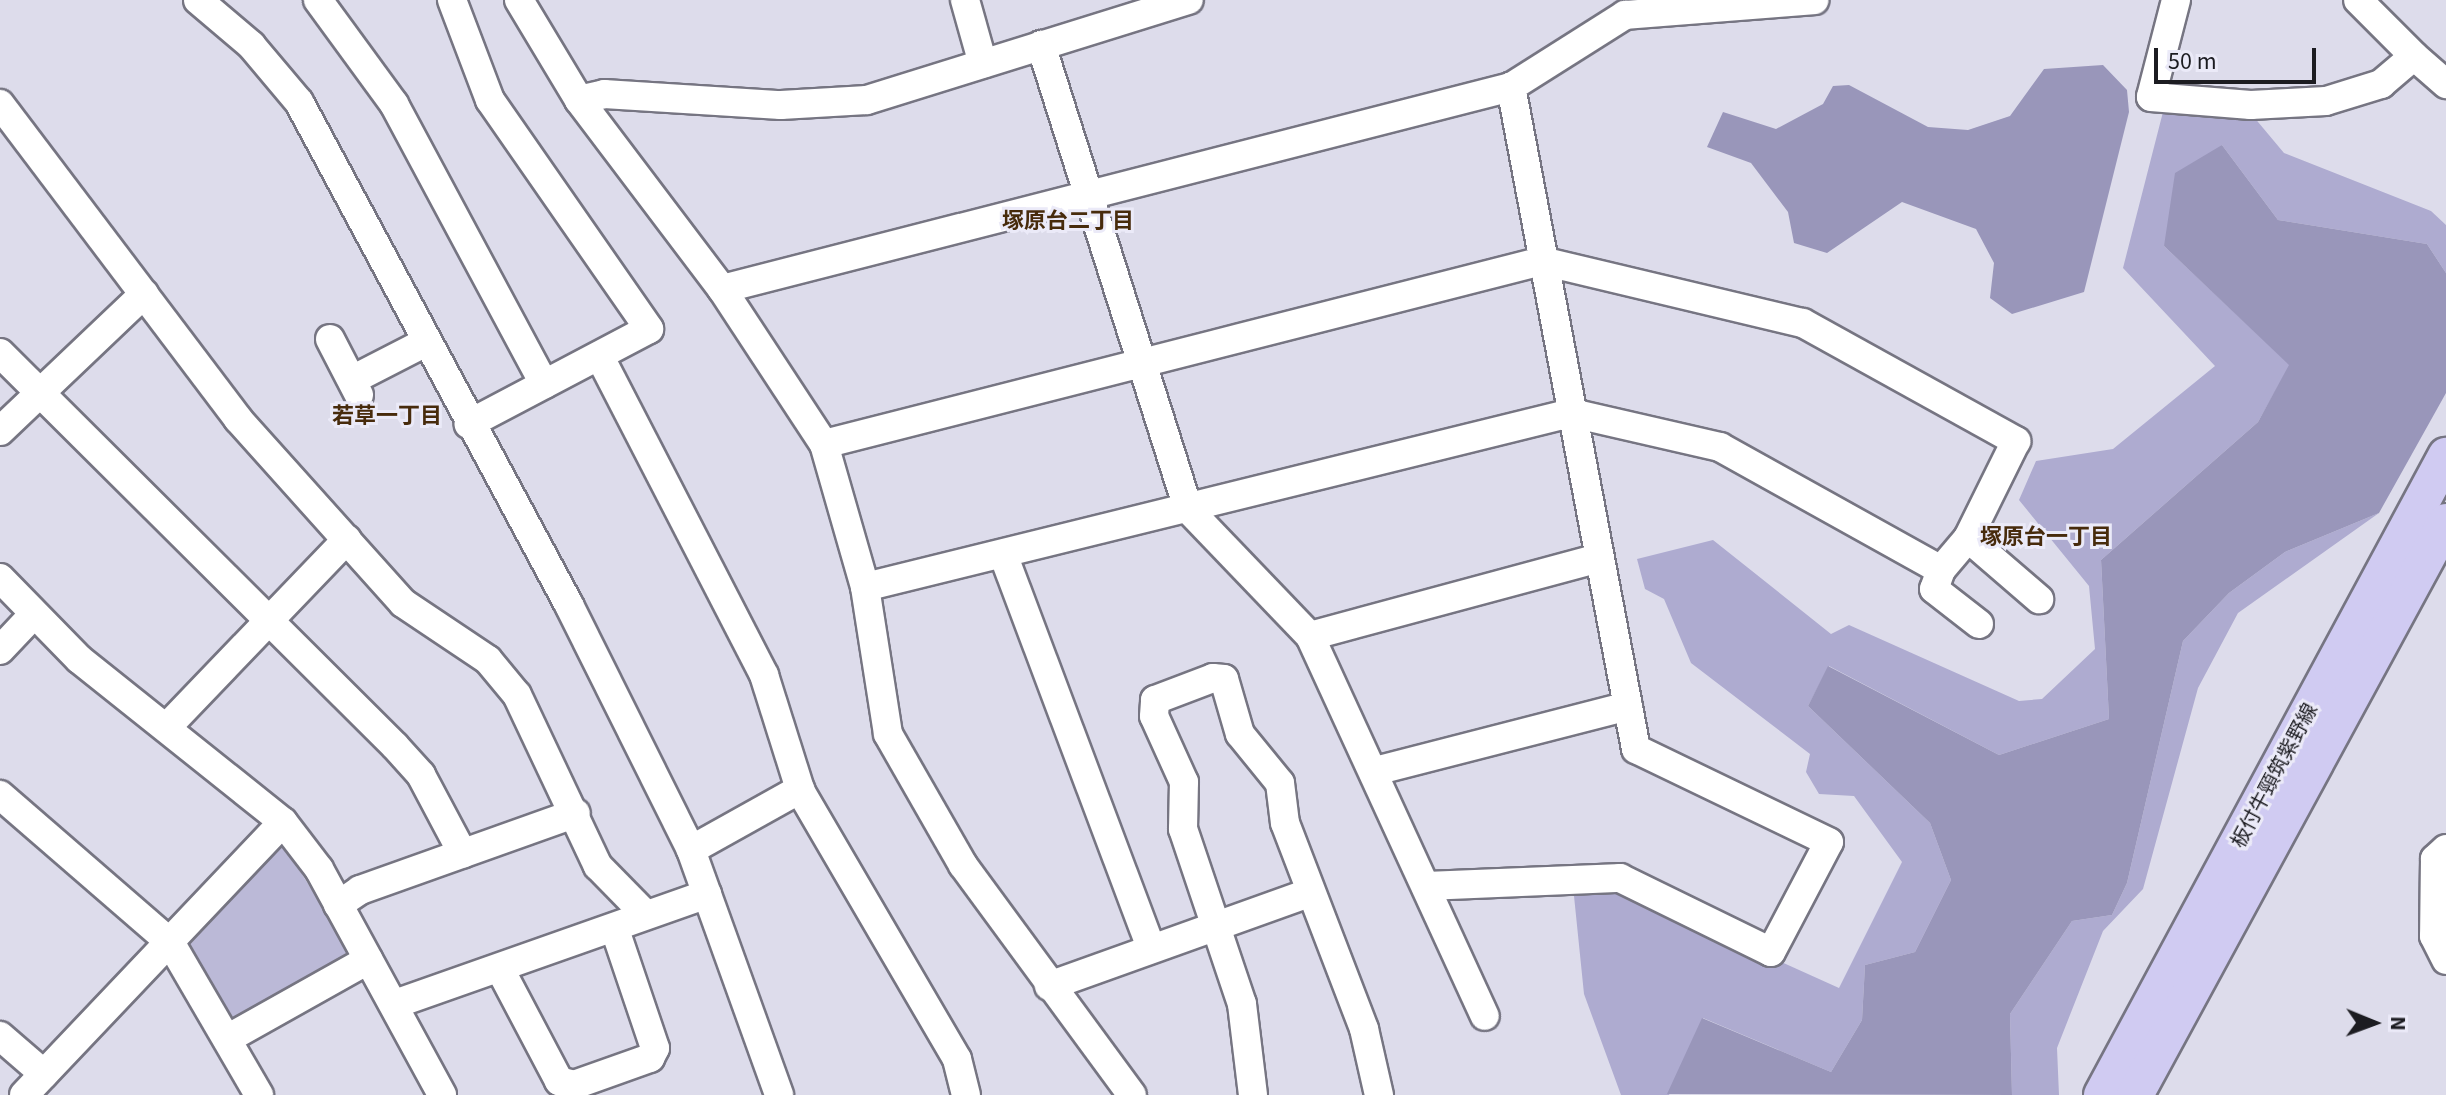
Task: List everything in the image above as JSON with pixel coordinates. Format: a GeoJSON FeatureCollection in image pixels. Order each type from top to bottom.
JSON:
{"type":"FeatureCollection","features":[{"type":"Feature","properties":{"kind":"main road","name":"板付牛頸筑紫野線"},"geometry":{"type":"LineString","coordinates":[[2102,1095],[2446,456]]}},
{"type":"Feature","properties":{"kind":"main road","name":"板付牛頸筑紫野線"},"geometry":{"type":"LineString","coordinates":[[2135,1095],[2446,522]]}},
{"type":"Feature","properties":{"kind":"street"},"geometry":{"type":"LineString","coordinates":[[318,0],[394,104],[544,384]]}},
{"type":"Feature","properties":{"kind":"street"},"geometry":{"type":"LineString","coordinates":[[452,0],[490,100],[649,329],[469,424]]}},
{"type":"Feature","properties":{"kind":"street"},"geometry":{"type":"LineString","coordinates":[[519,0],[579,100],[722,289],[824,444],[865,587],[888,734],[963,865],[1132,1095]]}},
{"type":"Feature","properties":{"kind":"street"},"geometry":{"type":"LineString","coordinates":[[965,0],[983,64]]}},
{"type":"Feature","properties":{"kind":"street"},"geometry":{"type":"LineString","coordinates":[[579,100],[604,94],[781,105],[867,100],[1189,0]]}},
{"type":"Feature","properties":{"kind":"street"},"geometry":{"type":"LineString","coordinates":[[722,289],[1511,87],[1618,8],[1814,0]]}},
{"type":"Feature","properties":{"kind":"street"},"geometry":{"type":"LineString","coordinates":[[2176,0],[2151,97],[2326,101],[2381,84],[2414,56]]}},
{"type":"Feature","properties":{"kind":"street"},"geometry":{"type":"LineString","coordinates":[[2358,0],[2446,84]]}},
{"type":"Feature","properties":{"kind":"street"},"geometry":{"type":"LineString","coordinates":[[202,1],[299,102],[469,424],[691,850],[779,1095]]}},
{"type":"Feature","properties":{"kind":"street"},"geometry":{"type":"LineString","coordinates":[[1041,45],[1093,195],[1188,509],[1310,636],[1428,886],[1485,1016]]}},
{"type":"Feature","properties":{"kind":"street"},"geometry":{"type":"LineString","coordinates":[[1428,886],[1620,878],[1771,952],[1829,842],[1636,749],[1511,87]]}},
{"type":"Feature","properties":{"kind":"street"},"geometry":{"type":"LineString","coordinates":[[0,104],[238,419],[403,603],[488,660],[544,740],[598,866],[644,913]]}},
{"type":"Feature","properties":{"kind":"street"},"geometry":{"type":"LineString","coordinates":[[824,444],[1542,261],[1803,323],[2016,441],[1968,538],[1941,570],[1934,589],[1979,624]]}},
{"type":"Feature","properties":{"kind":"street"},"geometry":{"type":"LineString","coordinates":[[0,431],[144,294]]}},
{"type":"Feature","properties":{"kind":"street"},"geometry":{"type":"LineString","coordinates":[[330,339],[356,388],[424,343]]}},
{"type":"Feature","properties":{"kind":"street"},"geometry":{"type":"LineString","coordinates":[[0,353],[36,395],[421,775],[463,854]]}},
{"type":"Feature","properties":{"kind":"street"},"geometry":{"type":"LineString","coordinates":[[600,357],[764,675],[800,789],[957,1059],[966,1095]]}},
{"type":"Feature","properties":{"kind":"street"},"geometry":{"type":"LineString","coordinates":[[865,587],[1571,413],[1720,447],[1941,570]]}},
{"type":"Feature","properties":{"kind":"street"},"geometry":{"type":"LineString","coordinates":[[1968,538],[2039,599]]}},
{"type":"Feature","properties":{"kind":"street"},"geometry":{"type":"LineString","coordinates":[[167,727],[347,539]]}},
{"type":"Feature","properties":{"kind":"street"},"geometry":{"type":"LineString","coordinates":[[1003,554],[1151,948]]}},
{"type":"Feature","properties":{"kind":"street"},"geometry":{"type":"LineString","coordinates":[[1310,636],[1599,558]]}},
{"type":"Feature","properties":{"kind":"street"},"geometry":{"type":"LineString","coordinates":[[0,578],[33,615],[283,822],[338,905],[395,1004],[442,1095]]}},
{"type":"Feature","properties":{"kind":"street"},"geometry":{"type":"LineString","coordinates":[[0,650],[33,615]]}},
{"type":"Feature","properties":{"kind":"street"},"geometry":{"type":"LineString","coordinates":[[1253,1095],[1242,1004],[1220,923],[1183,829],[1184,782],[1154,716],[1155,700],[1213,678],[1224,679],[1240,734],[1280,783],[1285,823],[1309,893],[1364,1029],[1379,1095]]}},
{"type":"Feature","properties":{"kind":"street"},"geometry":{"type":"LineString","coordinates":[[1375,771],[1628,706]]}},
{"type":"Feature","properties":{"kind":"street"},"geometry":{"type":"LineString","coordinates":[[691,850],[800,789]]}},
{"type":"Feature","properties":{"kind":"street"},"geometry":{"type":"LineString","coordinates":[[0,795],[170,942],[256,1093]]}},
{"type":"Feature","properties":{"kind":"street"},"geometry":{"type":"LineString","coordinates":[[338,905],[463,854],[576,813]]}},
{"type":"Feature","properties":{"kind":"street"},"geometry":{"type":"LineString","coordinates":[[24,1095],[283,822]]}},
{"type":"Feature","properties":{"kind":"street"},"geometry":{"type":"LineString","coordinates":[[2446,849],[2435,859],[2434,936],[2446,960]]}},
{"type":"Feature","properties":{"kind":"street"},"geometry":{"type":"LineString","coordinates":[[1049,986],[1309,893]]}},
{"type":"Feature","properties":{"kind":"street"},"geometry":{"type":"LineString","coordinates":[[395,1004],[615,930],[644,913],[707,894]]}},
{"type":"Feature","properties":{"kind":"street"},"geometry":{"type":"LineString","coordinates":[[500,969],[559,1081],[574,1085],[650,1058],[655,1048],[615,930]]}},
{"type":"Feature","properties":{"kind":"street"},"geometry":{"type":"LineString","coordinates":[[227,1039],[368,960]]}},
{"type":"Feature","properties":{"kind":"street"},"geometry":{"type":"LineString","coordinates":[[0,1036],[44,1074]]}},
{"type":"Feature","properties":{"kind":"shaded area"},"geometry":{"type":"Polygon","coordinates":[[[2103,65],[2127,90],[2129,112],[2084,292],[2012,314],[1990,298],[1994,263],[1976,229],[1902,202],[1827,253],[1794,243],[1788,212],[1751,163],[1707,147],[1723,112],[1776,129],[1823,104],[1833,86],[1849,85],[1928,127],[1968,130],[2010,116],[2044,69],[2103,65]]]}},
{"type":"Feature","properties":{"kind":"shaded area"},"geometry":{"type":"Polygon","coordinates":[[[2164,108],[2253,116],[2284,153],[2431,211],[2446,225],[2446,273],[2427,244],[2278,220],[2222,145],[2164,246],[2290,365],[2258,422],[2101,560],[2109,719],[1999,755],[1829,666],[1808,706],[1930,823],[1951,880],[1915,952],[1865,965],[1862,1020],[1831,1072],[1703,1018],[1669,1095],[1621,1095],[1584,994],[1574,896],[1622,890],[1839,988],[1902,862],[1854,796],[1819,794],[1806,772],[1810,754],[1691,663],[1664,599],[1645,589],[1637,559],[1713,540],[1831,634],[1849,625],[2019,701],[2042,699],[2095,649],[2089,586],[2019,500],[2036,461],[2113,449],[2215,366],[2123,268],[2164,108]]]}},
{"type":"Feature","properties":{"kind":"shaded area"},"geometry":{"type":"Polygon","coordinates":[[[2222,145],[2278,220],[2427,244],[2446,273],[2446,393],[2379,513],[2285,552],[2229,593],[2183,641],[2127,883],[2112,915],[2072,921],[2010,1014],[2012,1095],[1667,1094],[1702,1018],[1831,1072],[1862,1020],[1865,965],[1915,952],[1951,880],[1930,823],[1808,706],[1828,666],[1999,755],[2109,719],[2101,560],[2258,422],[2289,365],[2164,246],[2175,173],[2222,145]]]}},
{"type":"Feature","properties":{"kind":"shaded area"},"geometry":{"type":"Polygon","coordinates":[[[2379,513],[2238,613],[2198,688],[2143,889],[2103,931],[2057,1048],[2059,1095],[2012,1095],[2010,1014],[2072,921],[2112,915],[2127,883],[2183,641],[2229,593],[2285,552],[2379,513]]]}},
{"type":"Feature","properties":{"kind":"shaded area"},"geometry":{"type":"Polygon","coordinates":[[[279,838],[355,958],[234,1024],[182,948],[279,838]]]}},
{"type":"Feature","properties":{"kind":"district","name":"塚原台二丁目"},"geometry":{"type":"Point","coordinates":[1068,222]}},
{"type":"Feature","properties":{"kind":"district","name":"若草一丁目"},"geometry":{"type":"Point","coordinates":[387,417]}},
{"type":"Feature","properties":{"kind":"district","name":"塚原台一丁目"},"geometry":{"type":"Point","coordinates":[2046,538]}}]}
